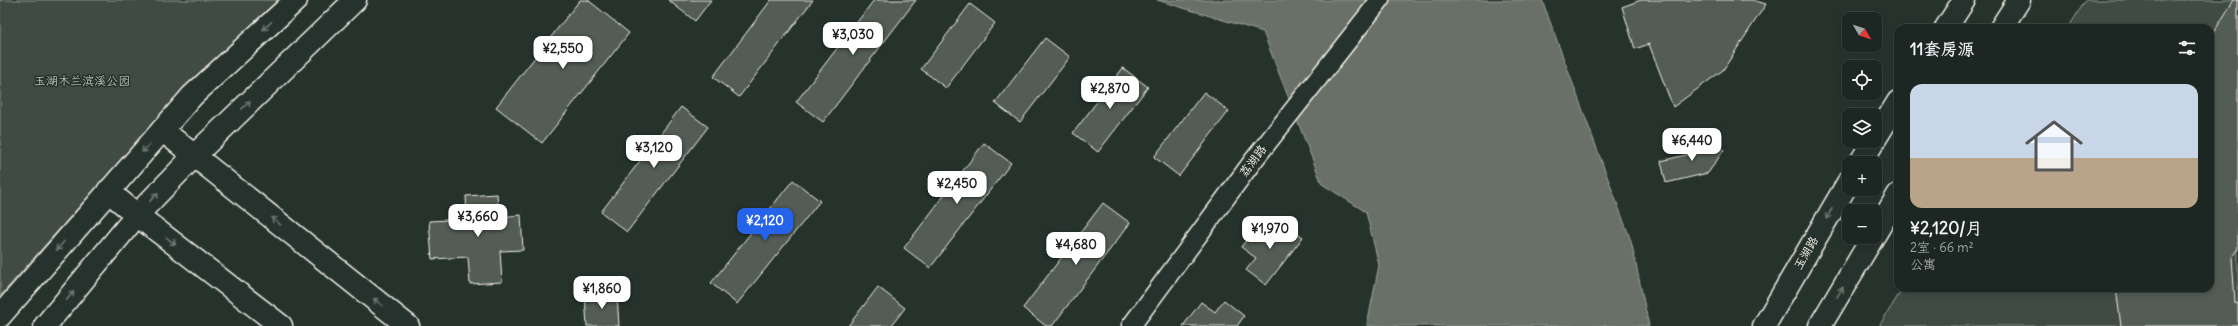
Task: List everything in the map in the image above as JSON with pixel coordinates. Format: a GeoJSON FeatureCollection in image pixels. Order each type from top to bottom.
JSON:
{"type":"FeatureCollection","features":[{"type":"Feature","properties":{"kind":"main road"},"geometry":{"type":"LineString","coordinates":[[0,316],[192,96],[296,0]]}},
{"type":"Feature","properties":{"kind":"main road"},"geometry":{"type":"LineString","coordinates":[[45,326],[136,215],[195,155],[355,0]]}},
{"type":"Feature","properties":{"kind":"main road"},"geometry":{"type":"LineString","coordinates":[[1949,24],[1964,0]]}},
{"type":"Feature","properties":{"kind":"main road"},"geometry":{"type":"LineString","coordinates":[[2004,24],[2019,0]]}},
{"type":"Feature","properties":{"kind":"main road"},"geometry":{"type":"LineString","coordinates":[[1882,127],[1894,108]]}},
{"type":"Feature","properties":{"kind":"main road"},"geometry":{"type":"LineString","coordinates":[[162,130],[408,326]]}},
{"type":"Feature","properties":{"kind":"main road"},"geometry":{"type":"LineString","coordinates":[[108,191],[136,215],[281,326]]}},
{"type":"Feature","properties":{"kind":"main road","name":"玉湖路"},"geometry":{"type":"LineString","coordinates":[[1764,326],[1842,193]]}},
{"type":"Feature","properties":{"kind":"main road"},"geometry":{"type":"LineString","coordinates":[[1882,222],[1894,202]]}},
{"type":"Feature","properties":{"kind":"main road"},"geometry":{"type":"LineString","coordinates":[[1820,326],[1869,244]]}},
{"type":"Feature","properties":{"kind":"street","name":"荔湖路"},"geometry":{"type":"LineString","coordinates":[[1131,326],[1253,161],[1380,0]]}},
{"type":"Feature","properties":{"kind":"green space","name":"玉湖木兰滨溪公园"},"geometry":{"type":"Polygon","coordinates":[[[0,0],[278,0],[188,84],[0,296],[0,0]]]}},
{"type":"Feature","properties":{"kind":"green space"},"geometry":{"type":"Polygon","coordinates":[[[2086,0],[2238,0],[2238,326],[1879,326],[1900,292],[2214,292],[2214,24],[2071,24],[2086,0]]]}},
{"type":"Feature","properties":{"kind":"shaded area"},"geometry":{"type":"Polygon","coordinates":[[[1157,0],[1542,0],[1631,241],[1649,326],[1367,326],[1379,265],[1366,212],[1322,184],[1263,32],[1157,0]]]}},
{"type":"Feature","properties":{"kind":"building"},"geometry":{"type":"Polygon","coordinates":[[[580,0],[588,0],[629,33],[542,143],[496,107],[580,0]]]}},
{"type":"Feature","properties":{"kind":"building"},"geometry":{"type":"Polygon","coordinates":[[[668,0],[711,0],[695,21],[668,0]]]}},
{"type":"Feature","properties":{"kind":"building"},"geometry":{"type":"Polygon","coordinates":[[[771,0],[813,0],[739,97],[713,77],[771,0]]]}},
{"type":"Feature","properties":{"kind":"building"},"geometry":{"type":"Polygon","coordinates":[[[874,0],[916,0],[823,122],[796,102],[874,0]]]}},
{"type":"Feature","properties":{"kind":"building"},"geometry":{"type":"Polygon","coordinates":[[[1641,0],[1752,0],[1766,4],[1723,70],[1673,107],[1649,44],[1635,49],[1622,7],[1641,0]]]}},
{"type":"Feature","properties":{"kind":"building"},"geometry":{"type":"Polygon","coordinates":[[[2234,0],[2238,0],[2238,248],[2232,257],[2235,303],[2238,304],[2238,326],[2121,326],[2117,292],[2214,292],[2214,32],[2234,0]]]}},
{"type":"Feature","properties":{"kind":"building"},"geometry":{"type":"Polygon","coordinates":[[[970,4],[995,23],[946,88],[921,69],[970,4]]]}},
{"type":"Feature","properties":{"kind":"building"},"geometry":{"type":"Polygon","coordinates":[[[1045,38],[1070,57],[1020,122],[995,103],[1045,38]]]}},
{"type":"Feature","properties":{"kind":"building"},"geometry":{"type":"Polygon","coordinates":[[[1123,68],[1148,87],[1098,152],[1073,133],[1123,68]]]}},
{"type":"Feature","properties":{"kind":"building"},"geometry":{"type":"Polygon","coordinates":[[[1204,92],[1229,111],[1179,176],[1154,157],[1204,92]]]}},
{"type":"Feature","properties":{"kind":"building"},"geometry":{"type":"Polygon","coordinates":[[[681,107],[708,127],[627,232],[601,212],[681,107]]]}},
{"type":"Feature","properties":{"kind":"building"},"geometry":{"type":"Polygon","coordinates":[[[1705,137],[1724,150],[1708,173],[1666,183],[1661,161],[1694,153],[1705,137]]]}},
{"type":"Feature","properties":{"kind":"building"},"geometry":{"type":"Polygon","coordinates":[[[984,143],[1011,163],[930,268],[904,248],[984,143]]]}},
{"type":"Feature","properties":{"kind":"building"},"geometry":{"type":"Polygon","coordinates":[[[793,180],[820,201],[737,304],[711,283],[793,180]]]}},
{"type":"Feature","properties":{"kind":"building"},"geometry":{"type":"Polygon","coordinates":[[[497,194],[499,217],[521,215],[523,250],[500,251],[502,282],[470,284],[468,257],[432,259],[429,221],[467,219],[466,196],[497,194]]]}},
{"type":"Feature","properties":{"kind":"building"},"geometry":{"type":"Polygon","coordinates":[[[1103,203],[1130,223],[1052,326],[1046,326],[1023,308],[1103,203]]]}},
{"type":"Feature","properties":{"kind":"building"},"geometry":{"type":"Polygon","coordinates":[[[1282,222],[1303,237],[1266,285],[1246,270],[1256,258],[1241,247],[1259,223],[1273,234],[1282,222]]]}},
{"type":"Feature","properties":{"kind":"building"},"geometry":{"type":"Polygon","coordinates":[[[878,287],[905,308],[891,326],[848,326],[878,287]]]}},
{"type":"Feature","properties":{"kind":"building"},"geometry":{"type":"Polygon","coordinates":[[[617,294],[619,326],[587,326],[585,296],[617,294]]]}},
{"type":"Feature","properties":{"kind":"building"},"geometry":{"type":"Polygon","coordinates":[[[1224,300],[1244,316],[1237,326],[1183,326],[1201,302],[1215,312],[1224,300]]]}}]}
